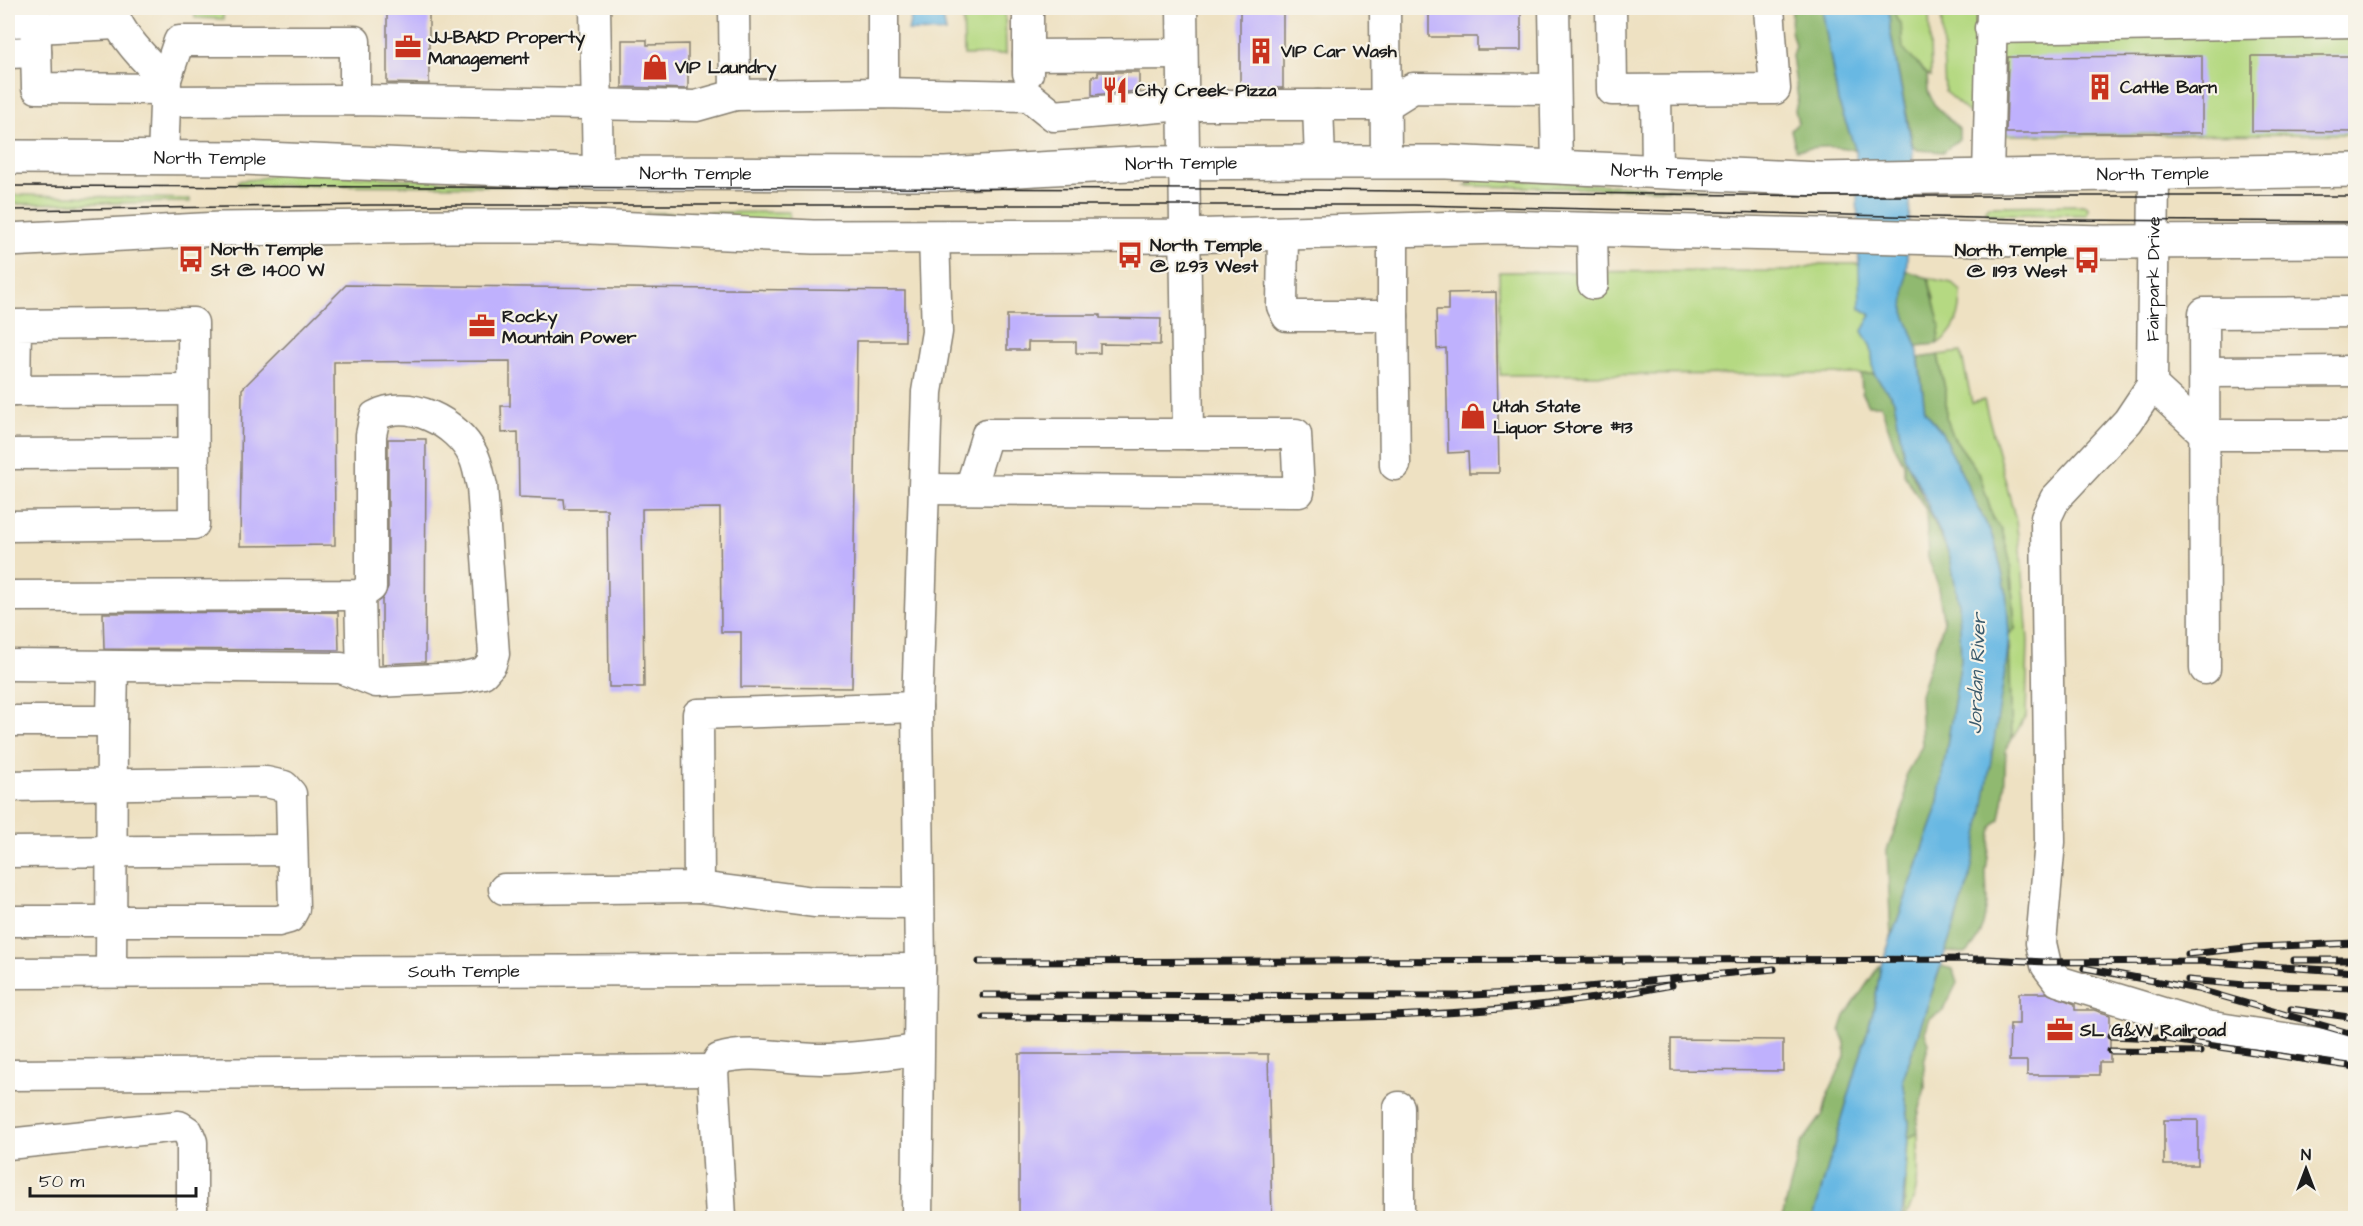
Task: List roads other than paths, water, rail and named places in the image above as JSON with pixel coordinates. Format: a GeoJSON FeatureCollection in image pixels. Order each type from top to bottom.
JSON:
{"type":"FeatureCollection","features":[{"type":"Feature","properties":{"kind":"main road","name":"North Temple"},"geometry":{"type":"LineString","coordinates":[[8,158],[243,158],[598,173],[945,174],[1184,162],[1386,162],[1820,179],[2355,170]]}},
{"type":"Feature","properties":{"kind":"main road"},"geometry":{"type":"LineString","coordinates":[[8,240],[325,226],[570,226],[813,237],[1185,236],[1393,230],[1592,228],[2153,242],[2355,241]]}},
{"type":"Feature","properties":{"kind":"street"},"geometry":{"type":"LineString","coordinates":[[595,8],[598,173]]}},
{"type":"Feature","properties":{"kind":"street"},"geometry":{"type":"LineString","coordinates":[[734,8],[735,95]]}},
{"type":"Feature","properties":{"kind":"street"},"geometry":{"type":"LineString","coordinates":[[882,93],[883,8]]}},
{"type":"Feature","properties":{"kind":"street"},"geometry":{"type":"LineString","coordinates":[[1028,8],[1029,96]]}},
{"type":"Feature","properties":{"kind":"street"},"geometry":{"type":"LineString","coordinates":[[1182,8],[1188,434]]}},
{"type":"Feature","properties":{"kind":"street"},"geometry":{"type":"LineString","coordinates":[[1384,8],[1386,162]]}},
{"type":"Feature","properties":{"kind":"street"},"geometry":{"type":"LineString","coordinates":[[1554,8],[1557,167]]}},
{"type":"Feature","properties":{"kind":"street"},"geometry":{"type":"LineString","coordinates":[[1611,8],[1612,90],[1656,91],[1775,89],[1769,8]]}},
{"type":"Feature","properties":{"kind":"street"},"geometry":{"type":"LineString","coordinates":[[166,90],[115,16],[25,32],[37,88],[166,90],[355,100],[597,102],[696,106],[735,95],[882,93],[1029,96],[1054,116],[1183,105],[1386,105],[1413,88],[1555,89]]}},
{"type":"Feature","properties":{"kind":"street"},"geometry":{"type":"LineString","coordinates":[[1988,177],[1991,18],[2289,16],[2355,22]]}},
{"type":"Feature","properties":{"kind":"street"},"geometry":{"type":"LineString","coordinates":[[164,158],[166,90],[179,41],[355,41],[355,100]]}},
{"type":"Feature","properties":{"kind":"street"},"geometry":{"type":"LineString","coordinates":[[1028,55],[1181,54]]}},
{"type":"Feature","properties":{"kind":"street"},"geometry":{"type":"LineString","coordinates":[[1656,91],[1657,171]]}},
{"type":"Feature","properties":{"kind":"street"},"geometry":{"type":"LineString","coordinates":[[1318,105],[1320,162]]}},
{"type":"Feature","properties":{"kind":"street","name":"Fairpark Drive"},"geometry":{"type":"LineString","coordinates":[[2152,385],[2154,172]]}},
{"type":"Feature","properties":{"kind":"street"},"geometry":{"type":"LineString","coordinates":[[1592,228],[1593,284]]}},
{"type":"Feature","properties":{"kind":"street"},"geometry":{"type":"LineString","coordinates":[[1393,230],[1395,465]]}},
{"type":"Feature","properties":{"kind":"street"},"geometry":{"type":"LineString","coordinates":[[1283,234],[1282,306],[1287,316],[1393,316]]}},
{"type":"Feature","properties":{"kind":"street"},"geometry":{"type":"LineString","coordinates":[[917,1218],[920,969],[917,903],[917,707],[927,392],[937,332],[934,236]]}},
{"type":"Feature","properties":{"kind":"street"},"geometry":{"type":"LineString","coordinates":[[2205,669],[2204,313],[2355,312]]}},
{"type":"Feature","properties":{"kind":"street"},"geometry":{"type":"LineString","coordinates":[[8,526],[195,524],[194,453],[192,323],[16,325],[11,391],[193,390]]}},
{"type":"Feature","properties":{"kind":"street"},"geometry":{"type":"LineString","coordinates":[[2205,372],[2355,371]]}},
{"type":"Feature","properties":{"kind":"street"},"geometry":{"type":"LineString","coordinates":[[2355,435],[2206,435],[2152,385],[2128,421],[2055,500],[2046,518],[2050,842],[2040,944],[2046,965],[2058,981],[2206,1026],[2355,1049]]}},
{"type":"Feature","properties":{"kind":"street"},"geometry":{"type":"LineString","coordinates":[[8,596],[360,596],[371,587],[371,435],[375,416],[385,410],[407,409],[428,415],[452,429],[472,452],[477,462],[482,486],[494,654],[491,664],[483,673],[459,678],[376,682],[362,674],[341,668],[8,665]]}},
{"type":"Feature","properties":{"kind":"street"},"geometry":{"type":"LineString","coordinates":[[924,489],[1299,492],[1296,434],[987,434],[970,489]]}},
{"type":"Feature","properties":{"kind":"street"},"geometry":{"type":"LineString","coordinates":[[8,454],[194,453]]}},
{"type":"Feature","properties":{"kind":"street"},"geometry":{"type":"LineString","coordinates":[[360,596],[362,674]]}},
{"type":"Feature","properties":{"kind":"street"},"geometry":{"type":"LineString","coordinates":[[111,972],[113,666]]}},
{"type":"Feature","properties":{"kind":"street"},"geometry":{"type":"LineString","coordinates":[[699,887],[698,714],[917,707]]}},
{"type":"Feature","properties":{"kind":"street"},"geometry":{"type":"LineString","coordinates":[[8,721],[112,722]]}},
{"type":"Feature","properties":{"kind":"street"},"geometry":{"type":"LineString","coordinates":[[8,786],[266,782],[284,786],[291,794],[294,909],[289,918],[278,921],[8,921]]}},
{"type":"Feature","properties":{"kind":"street"},"geometry":{"type":"LineString","coordinates":[[8,852],[292,850]]}},
{"type":"Feature","properties":{"kind":"street"},"geometry":{"type":"LineString","coordinates":[[504,889],[699,887],[814,902],[917,903]]}},
{"type":"Feature","properties":{"kind":"street","name":"South Temple"},"geometry":{"type":"LineString","coordinates":[[8,973],[920,969]]}},
{"type":"Feature","properties":{"kind":"street"},"geometry":{"type":"LineString","coordinates":[[721,1218],[713,1070],[718,1059],[729,1056],[821,1059],[918,1050]]}},
{"type":"Feature","properties":{"kind":"street"},"geometry":{"type":"LineString","coordinates":[[8,1075],[713,1070]]}},
{"type":"Feature","properties":{"kind":"street"},"geometry":{"type":"LineString","coordinates":[[1399,1107],[1399,1218]]}},
{"type":"Feature","properties":{"kind":"street"},"geometry":{"type":"LineString","coordinates":[[8,1144],[179,1126],[188,1132],[192,1142],[192,1218]]}},
{"type":"Feature","properties":{"kind":"water"},"geometry":{"type":"Polygon","coordinates":[[[913,8],[941,8],[946,32],[908,31],[913,8]]]}},
{"type":"Feature","properties":{"kind":"water","name":"Jordan River"},"geometry":{"type":"Polygon","coordinates":[[[1822,8],[1889,8],[1890,30],[1913,151],[1904,312],[1917,346],[1925,411],[1941,431],[1995,542],[2006,590],[2009,634],[1983,811],[1969,881],[1903,1079],[1909,1123],[1902,1218],[1813,1218],[1873,1012],[1881,966],[1936,813],[1961,660],[1959,604],[1950,557],[1924,495],[1904,456],[1894,400],[1874,374],[1871,347],[1862,331],[1871,315],[1860,308],[1856,151],[1838,101],[1822,8]]]}},
{"type":"Feature","properties":{"kind":"tram line"},"geometry":{"type":"LineString","coordinates":[[8,186],[1226,189],[1820,196],[2356,196]]}},
{"type":"Feature","properties":{"kind":"tram line"},"geometry":{"type":"LineString","coordinates":[[8,210],[370,205],[1414,205],[2068,220],[2356,222]]}},
{"type":"Feature","properties":{"kind":"railway"},"geometry":{"type":"LineString","coordinates":[[2188,954],[2255,947],[2356,943]]}},
{"type":"Feature","properties":{"kind":"railway"},"geometry":{"type":"LineString","coordinates":[[979,962],[1988,959],[2046,962],[2198,961],[2356,972]]}},
{"type":"Feature","properties":{"kind":"railway"},"geometry":{"type":"LineString","coordinates":[[2294,960],[2356,960]]}},
{"type":"Feature","properties":{"kind":"railway"},"geometry":{"type":"LineString","coordinates":[[2084,968],[2197,989],[2356,1035]]}},
{"type":"Feature","properties":{"kind":"railway"},"geometry":{"type":"LineString","coordinates":[[983,995],[1456,996],[1546,991],[1774,969]]}},
{"type":"Feature","properties":{"kind":"railway"},"geometry":{"type":"LineString","coordinates":[[2188,980],[2245,985],[2356,988]]}},
{"type":"Feature","properties":{"kind":"railway"},"geometry":{"type":"LineString","coordinates":[[984,1017],[1243,1019],[1415,1015],[1501,1009],[1587,999],[1672,985]]}},
{"type":"Feature","properties":{"kind":"railway"},"geometry":{"type":"LineString","coordinates":[[2291,1009],[2356,1018]]}},
{"type":"Feature","properties":{"kind":"railway"},"geometry":{"type":"LineString","coordinates":[[2110,1036],[2158,1038],[2356,1067]]}},
{"type":"Feature","properties":{"kind":"railway"},"geometry":{"type":"LineString","coordinates":[[2110,1051],[2200,1052]]}},
{"type":"Feature","properties":{"kind":"place","name":"JJ-BAKD Property Management"},"geometry":{"type":"Point","coordinates":[408,47]}},
{"type":"Feature","properties":{"kind":"place","name":"VIP Car Wash"},"geometry":{"type":"Point","coordinates":[1261,51]}},
{"type":"Feature","properties":{"kind":"place","name":"VIP Laundry"},"geometry":{"type":"Point","coordinates":[655,67]}},
{"type":"Feature","properties":{"kind":"place","name":"Cattle Barn"},"geometry":{"type":"Point","coordinates":[2100,87]}},
{"type":"Feature","properties":{"kind":"place","name":"City Creek Pizza"},"geometry":{"type":"Point","coordinates":[1115,90]}},
{"type":"Feature","properties":{"kind":"place","name":"North Temple @ 1293 West"},"geometry":{"type":"Point","coordinates":[1130,255]}},
{"type":"Feature","properties":{"kind":"place","name":"North Temple St @ 1400 W"},"geometry":{"type":"Point","coordinates":[191,259]}},
{"type":"Feature","properties":{"kind":"place","name":"North Temple @ 1193 West"},"geometry":{"type":"Point","coordinates":[2087,260]}},
{"type":"Feature","properties":{"kind":"place","name":"Rocky Mountain Power"},"geometry":{"type":"Point","coordinates":[482,326]}},
{"type":"Feature","properties":{"kind":"place","name":"Utah State Liquor Store #13"},"geometry":{"type":"Point","coordinates":[1473,416]}},
{"type":"Feature","properties":{"kind":"place","name":"SL G&W Railroad"},"geometry":{"type":"Point","coordinates":[2060,1030]}}]}
